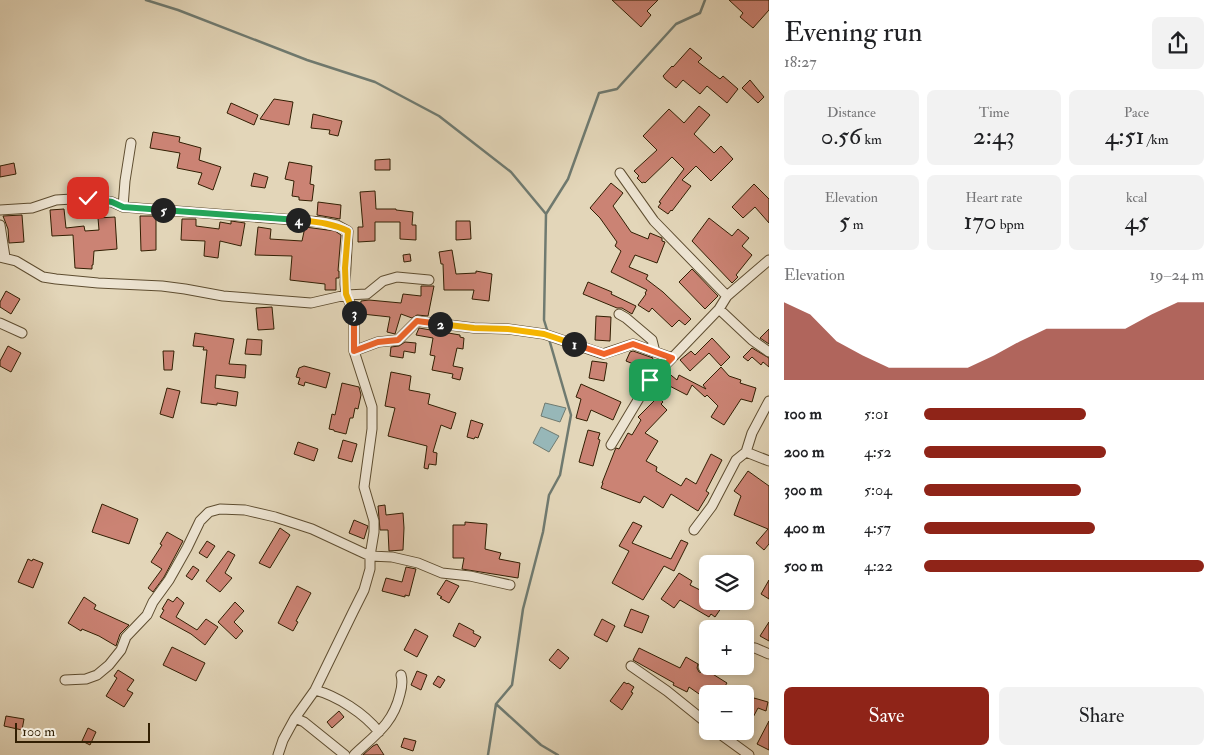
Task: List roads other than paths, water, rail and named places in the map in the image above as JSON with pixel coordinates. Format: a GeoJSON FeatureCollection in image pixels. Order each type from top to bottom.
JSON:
{"type":"FeatureCollection","features":[{"type":"Feature","properties":{"kind":"street"},"geometry":{"type":"LineString","coordinates":[[123,207],[124,181],[131,143]]}},
{"type":"Feature","properties":{"kind":"street"},"geometry":{"type":"LineString","coordinates":[[620,173],[654,221],[727,296]]}},
{"type":"Feature","properties":{"kind":"street"},"geometry":{"type":"LineString","coordinates":[[0,210],[32,208],[56,200],[88,198],[112,202],[123,207],[322,222],[337,225],[348,231],[345,268],[346,294],[356,315],[354,351],[372,407],[372,429],[364,486],[374,521],[370,569],[364,590],[315,690],[295,718],[283,740],[278,755]]}},
{"type":"Feature","properties":{"kind":"street"},"geometry":{"type":"LineString","coordinates":[[0,226],[2,257],[16,261],[43,277],[56,279],[162,286],[223,296],[311,303],[346,294],[367,294],[383,281],[397,277],[430,280]]}},
{"type":"Feature","properties":{"kind":"street"},"geometry":{"type":"LineString","coordinates":[[611,445],[650,380],[719,309],[727,296],[769,260]]}},
{"type":"Feature","properties":{"kind":"street"},"geometry":{"type":"LineString","coordinates":[[719,309],[752,340],[769,352]]}},
{"type":"Feature","properties":{"kind":"street"},"geometry":{"type":"LineString","coordinates":[[619,314],[652,340],[655,352]]}},
{"type":"Feature","properties":{"kind":"street"},"geometry":{"type":"LineString","coordinates":[[354,351],[378,342],[398,340],[417,321],[474,328],[508,329],[548,335],[604,354],[633,344],[672,358]]}},
{"type":"Feature","properties":{"kind":"street"},"geometry":{"type":"LineString","coordinates":[[0,323],[22,332]]}},
{"type":"Feature","properties":{"kind":"street"},"geometry":{"type":"LineString","coordinates":[[694,530],[712,506],[736,460],[746,452],[752,433],[769,401]]}},
{"type":"Feature","properties":{"kind":"street"},"geometry":{"type":"LineString","coordinates":[[746,452],[769,461]]}},
{"type":"Feature","properties":{"kind":"street"},"geometry":{"type":"LineString","coordinates":[[65,680],[86,679],[97,675],[109,665],[121,650],[126,637],[147,615],[169,580],[200,521],[209,512],[220,509],[244,510],[275,516],[312,529],[370,556],[392,557],[418,562],[442,573],[470,576],[510,585]]}},
{"type":"Feature","properties":{"kind":"street"},"geometry":{"type":"LineString","coordinates":[[754,648],[769,654]]}},
{"type":"Feature","properties":{"kind":"street"},"geometry":{"type":"LineString","coordinates":[[631,666],[699,717]]}},
{"type":"Feature","properties":{"kind":"street"},"geometry":{"type":"LineString","coordinates":[[354,755],[390,721],[398,702],[403,681],[401,675]]}},
{"type":"Feature","properties":{"kind":"street"},"geometry":{"type":"LineString","coordinates":[[315,690],[330,694],[356,710],[370,721],[379,732]]}},
{"type":"Feature","properties":{"kind":"street"},"geometry":{"type":"LineString","coordinates":[[295,718],[304,722],[345,755]]}},
{"type":"Feature","properties":{"kind":"street"},"geometry":{"type":"LineString","coordinates":[[728,740],[749,755]]}},
{"type":"Feature","properties":{"kind":"water"},"geometry":{"type":"Polygon","coordinates":[[[545,403],[566,408],[560,422],[541,416],[545,403]]]}},
{"type":"Feature","properties":{"kind":"water"},"geometry":{"type":"Polygon","coordinates":[[[541,427],[559,436],[549,452],[533,443],[541,427]]]}},
{"type":"Feature","properties":{"kind":"waterway"},"geometry":{"type":"LineString","coordinates":[[146,0],[178,10],[307,60],[375,82],[439,116],[511,172],[546,214]]}},
{"type":"Feature","properties":{"kind":"waterway"},"geometry":{"type":"LineString","coordinates":[[548,333],[544,320],[546,214],[568,179],[599,93],[617,89],[676,24],[700,13],[705,0]]}},
{"type":"Feature","properties":{"kind":"waterway"},"geometry":{"type":"LineString","coordinates":[[488,755],[496,704],[512,685],[523,609],[543,532],[549,495],[560,475],[571,415],[549,339]]}},
{"type":"Feature","properties":{"kind":"waterway"},"geometry":{"type":"LineString","coordinates":[[496,704],[541,745],[558,755]]}}]}
